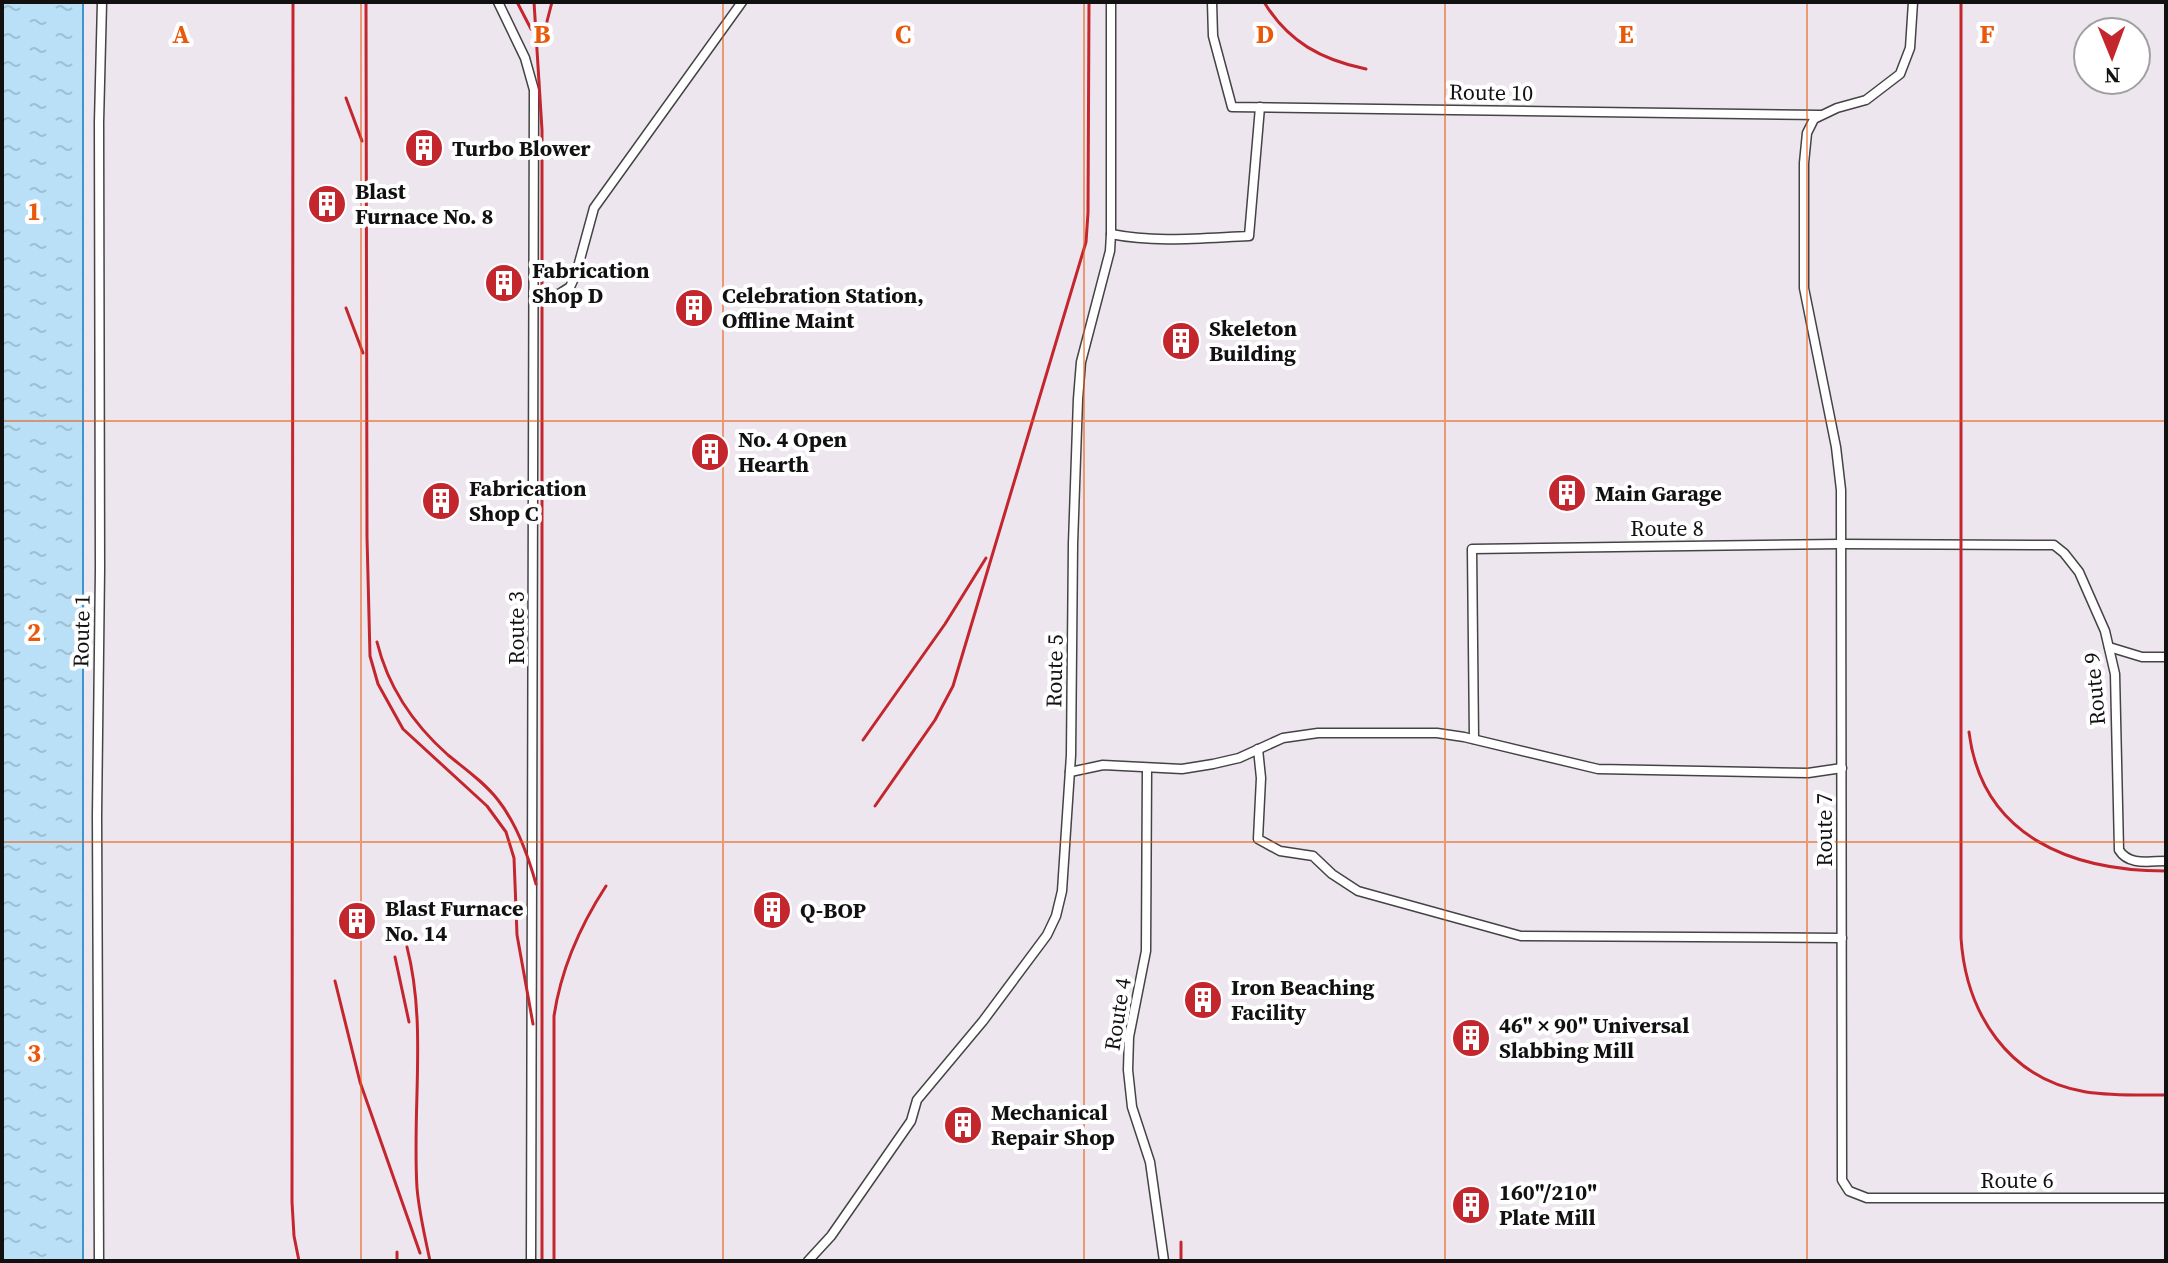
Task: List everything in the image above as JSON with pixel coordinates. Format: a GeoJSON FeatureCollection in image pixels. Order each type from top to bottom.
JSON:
{"type":"FeatureCollection","features":[{"type":"Feature","properties":{"kind":"street","name":"Route 1"},"geometry":{"type":"LineString","coordinates":[[99,1261],[97,816],[102,2]]}},
{"type":"Feature","properties":{"kind":"street","name":"Route 3"},"geometry":{"type":"LineString","coordinates":[[498,2],[525,58],[534,90],[531,1261]]}},
{"type":"Feature","properties":{"kind":"street"},"geometry":{"type":"LineString","coordinates":[[534,296],[559,294],[570,287],[594,208],[742,2]]}},
{"type":"Feature","properties":{"kind":"street","name":"Route 5"},"geometry":{"type":"LineString","coordinates":[[808,1261],[831,1236],[911,1121],[917,1100],[983,1021],[1047,935],[1056,916],[1062,891],[1070,772],[1073,544],[1081,362],[1110,251],[1111,2]]}},
{"type":"Feature","properties":{"kind":"street","name":"Route 10"},"geometry":{"type":"LineString","coordinates":[[1212,2],[1213,36],[1232,107],[1822,115],[1866,100],[1900,74],[1910,48],[1913,3]]}},
{"type":"Feature","properties":{"kind":"street"},"geometry":{"type":"LineString","coordinates":[[1111,234],[1129,238],[1176,239],[1249,236],[1260,107]]}},
{"type":"Feature","properties":{"kind":"street","name":"Route 7"},"geometry":{"type":"LineString","coordinates":[[1822,115],[1814,119],[1807,133],[1804,163],[1804,288],[1836,447],[1841,490],[1842,1180],[1849,1191],[1867,1198]]}},
{"type":"Feature","properties":{"kind":"street","name":"Route 8"},"geometry":{"type":"LineString","coordinates":[[1474,739],[1472,549],[1841,544],[2054,545]]}},
{"type":"Feature","properties":{"kind":"street","name":"Route 9"},"geometry":{"type":"LineString","coordinates":[[2054,545],[2079,572],[2105,631],[2115,674],[2118,846],[2128,860],[2166,861]]}},
{"type":"Feature","properties":{"kind":"street"},"geometry":{"type":"LineString","coordinates":[[2109,647],[2142,657],[2166,657]]}},
{"type":"Feature","properties":{"kind":"street"},"geometry":{"type":"LineString","coordinates":[[1070,772],[1103,765],[1182,769],[1239,758],[1283,738],[1318,733],[1437,733],[1598,769],[1808,773],[1842,768]]}},
{"type":"Feature","properties":{"kind":"street"},"geometry":{"type":"LineString","coordinates":[[1258,749],[1261,778],[1258,839],[1280,851],[1313,856],[1332,874],[1358,891],[1521,936],[1842,938]]}},
{"type":"Feature","properties":{"kind":"street","name":"Route 4"},"geometry":{"type":"LineString","coordinates":[[1147,768],[1146,951],[1129,1037],[1128,1070],[1132,1107],[1150,1162],[1164,1261]]}},
{"type":"Feature","properties":{"kind":"street","name":"Route 6"},"geometry":{"type":"LineString","coordinates":[[1867,1198],[2166,1198]]}},
{"type":"Feature","properties":{"kind":"shaded area"},"geometry":{"type":"Polygon","coordinates":[[[83,2],[2166,2],[2166,1261],[83,1261],[83,2]]]}},
{"type":"Feature","properties":{"kind":"water"},"geometry":{"type":"Polygon","coordinates":[[[2,2],[83,2],[83,1261],[2,1261],[2,2]]]}},
{"type":"Feature","properties":{"kind":"railway"},"geometry":{"type":"LineString","coordinates":[[293,2],[292,1202],[299,1261]]}},
{"type":"Feature","properties":{"kind":"railway"},"geometry":{"type":"LineString","coordinates":[[366,2],[370,656],[378,684],[403,729],[487,806],[506,832],[514,858],[517,935],[533,1024]]}},
{"type":"Feature","properties":{"kind":"railway"},"geometry":{"type":"LineString","coordinates":[[517,2],[531,29]]}},
{"type":"Feature","properties":{"kind":"railway"},"geometry":{"type":"LineString","coordinates":[[534,2],[542,130],[542,1261]]}},
{"type":"Feature","properties":{"kind":"railway"},"geometry":{"type":"LineString","coordinates":[[543,37],[552,2]]}},
{"type":"Feature","properties":{"kind":"railway"},"geometry":{"type":"LineString","coordinates":[[875,806],[935,720],[953,686],[1086,242],[1089,2]]}},
{"type":"Feature","properties":{"kind":"railway"},"geometry":{"type":"LineString","coordinates":[[1264,2],[1284,28],[1308,47],[1335,60],[1366,69]]}},
{"type":"Feature","properties":{"kind":"railway"},"geometry":{"type":"LineString","coordinates":[[1961,2],[1961,938],[1965,966],[1982,1016],[1996,1038],[2013,1057],[2034,1073],[2058,1085],[2086,1092],[2166,1095]]}},
{"type":"Feature","properties":{"kind":"railway"},"geometry":{"type":"LineString","coordinates":[[346,98],[362,141]]}},
{"type":"Feature","properties":{"kind":"railway"},"geometry":{"type":"LineString","coordinates":[[346,308],[363,353]]}},
{"type":"Feature","properties":{"kind":"railway"},"geometry":{"type":"LineString","coordinates":[[863,740],[945,624],[986,558]]}},
{"type":"Feature","properties":{"kind":"railway"},"geometry":{"type":"LineString","coordinates":[[377,642],[395,689],[413,717],[435,743],[487,787],[505,809],[521,840],[536,884]]}},
{"type":"Feature","properties":{"kind":"railway"},"geometry":{"type":"LineString","coordinates":[[1969,732],[1977,768],[1992,798],[2012,822],[2037,841],[2066,855],[2097,864],[2166,871]]}},
{"type":"Feature","properties":{"kind":"railway"},"geometry":{"type":"LineString","coordinates":[[554,1261],[554,1016],[561,981],[573,948],[606,886]]}},
{"type":"Feature","properties":{"kind":"railway"},"geometry":{"type":"LineString","coordinates":[[407,947],[418,1036],[417,1188],[430,1261]]}},
{"type":"Feature","properties":{"kind":"railway"},"geometry":{"type":"LineString","coordinates":[[395,957],[409,1022]]}},
{"type":"Feature","properties":{"kind":"railway"},"geometry":{"type":"LineString","coordinates":[[335,981],[360,1082],[420,1253]]}},
{"type":"Feature","properties":{"kind":"railway"},"geometry":{"type":"LineString","coordinates":[[1181,1242],[1181,1261]]}},
{"type":"Feature","properties":{"kind":"railway"},"geometry":{"type":"LineString","coordinates":[[397,1252],[397,1261]]}},
{"type":"Feature","properties":{"kind":"place","name":"Turbo Blower"},"geometry":{"type":"Point","coordinates":[424,148]}},
{"type":"Feature","properties":{"kind":"place","name":"Blast Furnace No. 8"},"geometry":{"type":"Point","coordinates":[327,204]}},
{"type":"Feature","properties":{"kind":"place","name":"Fabrication Shop D"},"geometry":{"type":"Point","coordinates":[504,283]}},
{"type":"Feature","properties":{"kind":"place","name":"Celebration Station, Offline Maint"},"geometry":{"type":"Point","coordinates":[694,308]}},
{"type":"Feature","properties":{"kind":"place","name":"Skeleton Building"},"geometry":{"type":"Point","coordinates":[1181,341]}},
{"type":"Feature","properties":{"kind":"place","name":"No. 4 Open Hearth"},"geometry":{"type":"Point","coordinates":[710,452]}},
{"type":"Feature","properties":{"kind":"place","name":"Main Garage"},"geometry":{"type":"Point","coordinates":[1567,493]}},
{"type":"Feature","properties":{"kind":"place","name":"Fabrication Shop C"},"geometry":{"type":"Point","coordinates":[441,501]}},
{"type":"Feature","properties":{"kind":"place","name":"Q-BOP"},"geometry":{"type":"Point","coordinates":[772,910]}},
{"type":"Feature","properties":{"kind":"place","name":"Blast Furnace No. 14"},"geometry":{"type":"Point","coordinates":[357,921]}},
{"type":"Feature","properties":{"kind":"place","name":"Iron Beaching Facility"},"geometry":{"type":"Point","coordinates":[1203,1000]}},
{"type":"Feature","properties":{"kind":"place","name":"46\" × 90\" Universal Slabbing Mill"},"geometry":{"type":"Point","coordinates":[1471,1038]}},
{"type":"Feature","properties":{"kind":"place","name":"Mechanical Repair Shop"},"geometry":{"type":"Point","coordinates":[963,1125]}},
{"type":"Feature","properties":{"kind":"place","name":"160\"/210\" Plate Mill"},"geometry":{"type":"Point","coordinates":[1471,1205]}}]}
